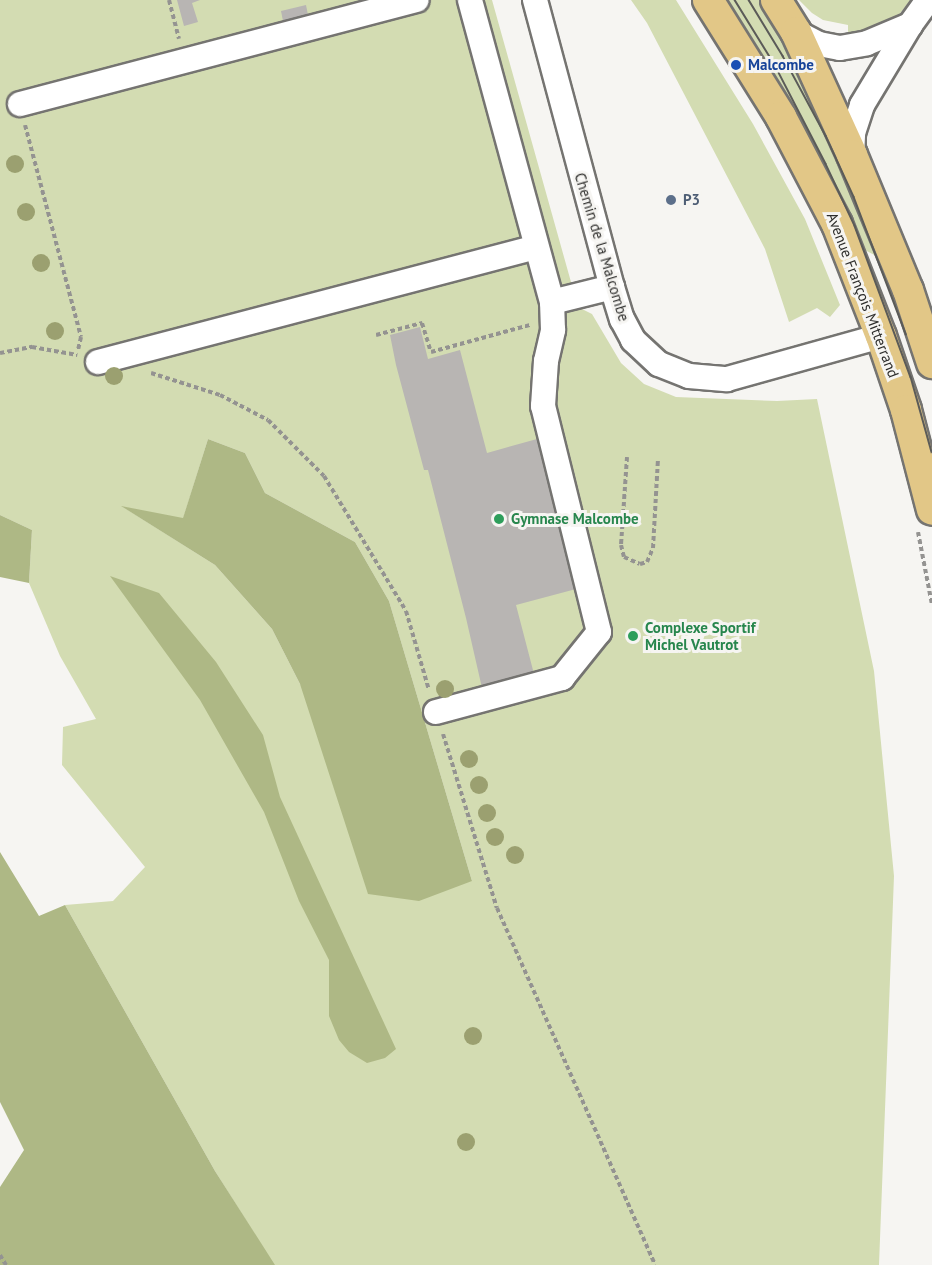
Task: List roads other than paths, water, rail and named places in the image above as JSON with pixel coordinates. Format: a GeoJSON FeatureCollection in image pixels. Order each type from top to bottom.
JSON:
{"type":"FeatureCollection","features":[{"type":"Feature","properties":{"kind":"main road","name":"Avenue François Mitterrand"},"geometry":{"type":"LineString","coordinates":[[708,0],[781,117],[837,224],[881,336],[906,410],[924,516]]}},
{"type":"Feature","properties":{"kind":"main road"},"geometry":{"type":"LineString","coordinates":[[776,0],[795,32],[852,155],[908,290],[932,363]]}},
{"type":"Feature","properties":{"kind":"street"},"geometry":{"type":"LineString","coordinates":[[20,104],[417,0]]}},
{"type":"Feature","properties":{"kind":"street"},"geometry":{"type":"LineString","coordinates":[[436,712],[562,678],[599,632],[543,406],[552,311],[470,0]]}},
{"type":"Feature","properties":{"kind":"street","name":"Chemin de la Malcombe"},"geometry":{"type":"LineString","coordinates":[[535,0],[612,288],[622,319],[633,340],[659,364],[689,376],[727,379],[881,336]]}},
{"type":"Feature","properties":{"kind":"street"},"geometry":{"type":"LineString","coordinates":[[795,32],[819,44],[840,48],[867,43],[923,13]]}},
{"type":"Feature","properties":{"kind":"street"},"geometry":{"type":"LineString","coordinates":[[852,155],[853,133],[862,105],[923,13]]}},
{"type":"Feature","properties":{"kind":"street"},"geometry":{"type":"LineString","coordinates":[[87,359],[536,247]]}},
{"type":"Feature","properties":{"kind":"street"},"geometry":{"type":"LineString","coordinates":[[552,311],[612,288]]}},
{"type":"Feature","properties":{"kind":"tram line"},"geometry":{"type":"LineString","coordinates":[[735,0],[775,65],[855,226],[911,377],[932,452]]}},
{"type":"Feature","properties":{"kind":"tram line"},"geometry":{"type":"LineString","coordinates":[[749,0],[783,56],[826,136],[854,197],[906,334]]}},
{"type":"Feature","properties":{"kind":"place","name":"Malcombe"},"geometry":{"type":"Point","coordinates":[736,65]}},
{"type":"Feature","properties":{"kind":"place","name":"P3"},"geometry":{"type":"Point","coordinates":[671,200]}},
{"type":"Feature","properties":{"kind":"place","name":"Gymnase Malcombe"},"geometry":{"type":"Point","coordinates":[499,519]}},
{"type":"Feature","properties":{"kind":"place","name":"Complexe Sportif Michel Vautrot"},"geometry":{"type":"Point","coordinates":[633,636]}}]}
